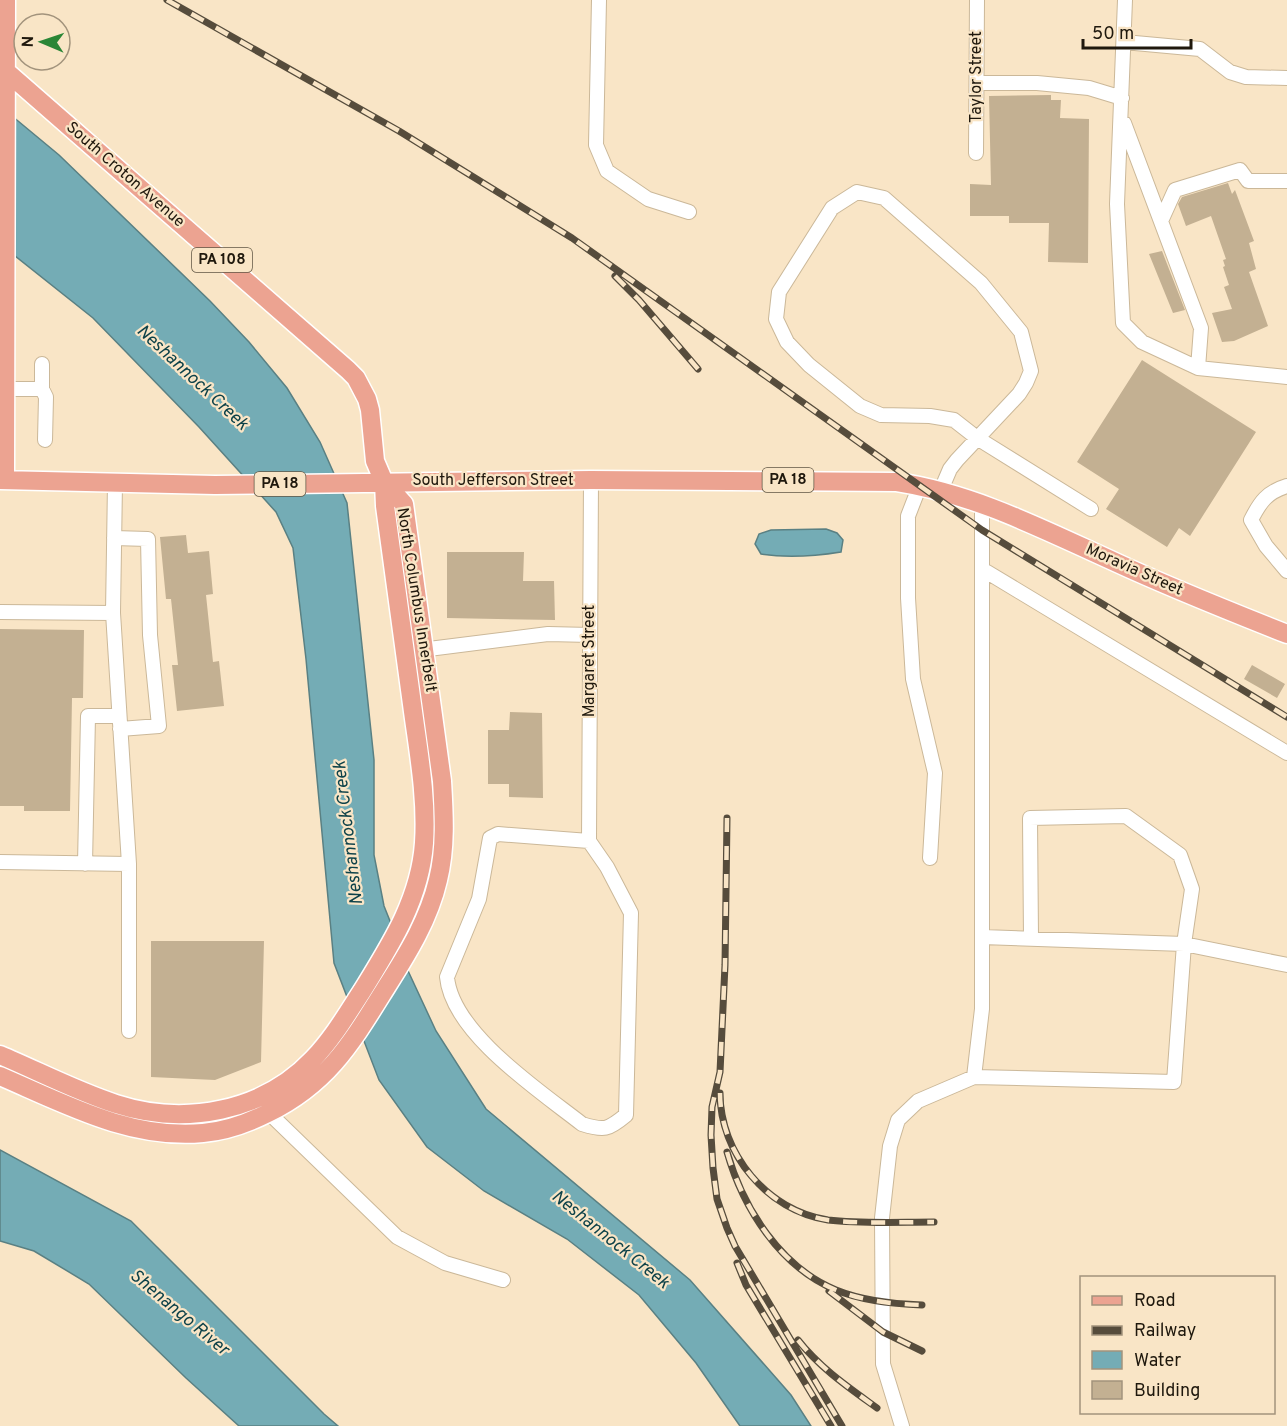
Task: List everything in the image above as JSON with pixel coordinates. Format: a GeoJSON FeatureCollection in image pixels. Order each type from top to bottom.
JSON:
{"type":"FeatureCollection","features":[{"type":"Feature","properties":{"kind":"main road"},"geometry":{"type":"LineString","coordinates":[[2,480],[5,389],[3,274],[6,111],[3,69],[6,0]]}},
{"type":"Feature","properties":{"kind":"main road","name":"South Croton Avenue"},"geometry":{"type":"LineString","coordinates":[[3,69],[356,378],[370,410],[375,461],[384,482]]}},
{"type":"Feature","properties":{"kind":"main road","name":"South Jefferson Street"},"geometry":{"type":"LineString","coordinates":[[2,480],[215,485],[591,480],[875,481],[920,485],[982,503]]}},
{"type":"Feature","properties":{"kind":"main road","name":"North Columbus Innerbelt"},"geometry":{"type":"LineString","coordinates":[[0,1076],[110,1122],[149,1131],[204,1133],[241,1125],[298,1097],[314,1085],[357,1035],[420,931],[438,881],[444,843],[442,781],[404,504],[384,482]]}},
{"type":"Feature","properties":{"kind":"main road","name":"North Columbus Innerbelt"},"geometry":{"type":"LineString","coordinates":[[0,1055],[116,1104],[152,1112],[202,1114],[254,1099],[287,1081],[314,1059],[327,1043],[396,936],[406,915],[419,876],[425,823],[423,783],[385,506],[384,482]]}},
{"type":"Feature","properties":{"kind":"main road","name":"Moravia Street"},"geometry":{"type":"LineString","coordinates":[[982,503],[1174,589],[1287,634]]}},
{"type":"Feature","properties":{"kind":"street"},"geometry":{"type":"LineString","coordinates":[[599,0],[596,145],[607,171],[648,200],[689,212]]}},
{"type":"Feature","properties":{"kind":"street","name":"Taylor Street"},"geometry":{"type":"LineString","coordinates":[[976,153],[977,0]]}},
{"type":"Feature","properties":{"kind":"street"},"geometry":{"type":"LineString","coordinates":[[1125,0],[1117,204],[1123,323],[1142,342],[1198,368],[1287,377]]}},
{"type":"Feature","properties":{"kind":"street"},"geometry":{"type":"LineString","coordinates":[[1124,42],[1200,49],[1230,72],[1246,77],[1287,78]]}},
{"type":"Feature","properties":{"kind":"street"},"geometry":{"type":"LineString","coordinates":[[977,83],[1036,83],[1089,88],[1122,98]]}},
{"type":"Feature","properties":{"kind":"street"},"geometry":{"type":"LineString","coordinates":[[1121,116],[1201,328],[1198,368]]}},
{"type":"Feature","properties":{"kind":"street"},"geometry":{"type":"LineString","coordinates":[[1161,221],[1175,190],[1240,170],[1248,181],[1287,181]]}},
{"type":"Feature","properties":{"kind":"street"},"geometry":{"type":"LineString","coordinates":[[941,490],[950,469],[977,438],[1019,394],[1031,371],[1021,332],[981,283],[884,198],[857,192],[832,208],[779,292],[776,319],[787,342],[809,365],[860,406],[880,415],[930,416],[954,420],[977,438],[1091,509]]}},
{"type":"Feature","properties":{"kind":"street"},"geometry":{"type":"LineString","coordinates":[[42,364],[42,388],[46,397],[45,440]]}},
{"type":"Feature","properties":{"kind":"street"},"geometry":{"type":"LineString","coordinates":[[5,389],[42,388]]}},
{"type":"Feature","properties":{"kind":"street","name":"Margaret Street"},"geometry":{"type":"LineString","coordinates":[[589,841],[591,480]]}},
{"type":"Feature","properties":{"kind":"street"},"geometry":{"type":"LineString","coordinates":[[115,483],[113,613],[129,864],[129,1031]]}},
{"type":"Feature","properties":{"kind":"street"},"geometry":{"type":"LineString","coordinates":[[920,485],[908,516],[908,598],[913,679],[935,773],[930,858]]}},
{"type":"Feature","properties":{"kind":"street"},"geometry":{"type":"LineString","coordinates":[[1287,486],[1272,491],[1262,499],[1251,520],[1266,546],[1287,571]]}},
{"type":"Feature","properties":{"kind":"street"},"geometry":{"type":"LineString","coordinates":[[974,1077],[981,1010],[982,503]]}},
{"type":"Feature","properties":{"kind":"street"},"geometry":{"type":"LineString","coordinates":[[85,864],[88,716],[120,723],[159,726],[150,635],[148,539],[114,538]]}},
{"type":"Feature","properties":{"kind":"street"},"geometry":{"type":"LineString","coordinates":[[982,568],[1287,753]]}},
{"type":"Feature","properties":{"kind":"street"},"geometry":{"type":"LineString","coordinates":[[0,612],[113,613]]}},
{"type":"Feature","properties":{"kind":"street"},"geometry":{"type":"LineString","coordinates":[[405,652],[548,634],[591,634]]}},
{"type":"Feature","properties":{"kind":"street"},"geometry":{"type":"LineString","coordinates":[[902,1426],[883,1364],[882,1218],[890,1146],[898,1120],[918,1101],[974,1077],[1174,1082],[1184,944],[1192,889],[1180,855],[1126,816],[1030,818],[1031,938]]}},
{"type":"Feature","properties":{"kind":"street"},"geometry":{"type":"LineString","coordinates":[[498,834],[589,841],[632,913],[626,1115],[611,1127],[598,1129],[582,1124],[487,1046],[455,1007],[448,990],[447,977],[479,899],[490,838],[498,834]]}},
{"type":"Feature","properties":{"kind":"street"},"geometry":{"type":"LineString","coordinates":[[0,862],[129,864]]}},
{"type":"Feature","properties":{"kind":"street"},"geometry":{"type":"LineString","coordinates":[[982,937],[1184,944],[1287,965]]}},
{"type":"Feature","properties":{"kind":"street"},"geometry":{"type":"LineString","coordinates":[[269,1113],[397,1237],[445,1263],[503,1280]]}},
{"type":"Feature","properties":{"kind":"water","name":"Neshannock Creek"},"geometry":{"type":"Polygon","coordinates":[[[6,111],[59,155],[210,301],[249,342],[287,388],[320,442],[347,503],[374,760],[374,855],[384,906],[403,960],[436,1031],[486,1109],[690,1280],[791,1395],[811,1426],[740,1426],[696,1363],[639,1295],[567,1239],[484,1191],[427,1147],[379,1080],[334,963],[306,659],[293,548],[276,512],[199,427],[93,318],[0,244],[6,111]]]}},
{"type":"Feature","properties":{"kind":"water"},"geometry":{"type":"Polygon","coordinates":[[[826,529],[837,533],[843,540],[841,552],[781,556],[761,554],[755,544],[759,534],[771,530],[826,529]]]}},
{"type":"Feature","properties":{"kind":"water","name":"Shenango River"},"geometry":{"type":"Polygon","coordinates":[[[0,1150],[131,1221],[338,1426],[239,1426],[89,1284],[34,1251],[0,1241],[0,1150]]]}},
{"type":"Feature","properties":{"kind":"building"},"geometry":{"type":"Polygon","coordinates":[[[1051,95],[1051,100],[1061,100],[1060,118],[1089,119],[1088,263],[1048,262],[1049,223],[1009,223],[1009,216],[970,216],[970,184],[991,185],[989,96],[1051,95]]]}},
{"type":"Feature","properties":{"kind":"building"},"geometry":{"type":"Polygon","coordinates":[[[1228,183],[1232,194],[1235,190],[1254,241],[1249,243],[1256,269],[1249,272],[1268,326],[1234,341],[1222,342],[1212,313],[1232,309],[1224,287],[1229,285],[1223,267],[1225,266],[1223,260],[1226,259],[1211,216],[1186,226],[1178,204],[1182,197],[1228,183]]]}},
{"type":"Feature","properties":{"kind":"building"},"geometry":{"type":"Polygon","coordinates":[[[1162,251],[1185,310],[1173,313],[1149,254],[1162,251]]]}},
{"type":"Feature","properties":{"kind":"building"},"geometry":{"type":"Polygon","coordinates":[[[1142,360],[1256,432],[1190,536],[1179,528],[1167,547],[1106,509],[1119,489],[1077,462],[1142,360]]]}},
{"type":"Feature","properties":{"kind":"building"},"geometry":{"type":"Polygon","coordinates":[[[186,535],[188,553],[209,551],[213,594],[206,595],[213,662],[219,661],[224,706],[177,711],[172,665],[178,665],[171,599],[166,599],[160,537],[186,535]]]}},
{"type":"Feature","properties":{"kind":"building"},"geometry":{"type":"Polygon","coordinates":[[[447,552],[524,552],[523,581],[554,581],[555,620],[447,618],[447,552]]]}},
{"type":"Feature","properties":{"kind":"building"},"geometry":{"type":"Polygon","coordinates":[[[0,629],[84,630],[83,698],[72,698],[70,811],[24,811],[24,806],[0,806],[0,629]]]}},
{"type":"Feature","properties":{"kind":"building"},"geometry":{"type":"Polygon","coordinates":[[[1252,665],[1285,684],[1277,698],[1244,679],[1252,665]]]}},
{"type":"Feature","properties":{"kind":"building"},"geometry":{"type":"Polygon","coordinates":[[[510,712],[542,713],[543,798],[509,797],[509,784],[488,784],[488,730],[509,730],[510,712]]]}},
{"type":"Feature","properties":{"kind":"building"},"geometry":{"type":"Polygon","coordinates":[[[151,941],[264,941],[261,1062],[215,1080],[151,1077],[151,941]]]}},
{"type":"Feature","properties":{"kind":"railway"},"geometry":{"type":"LineString","coordinates":[[167,0],[399,131],[572,238],[982,530],[1287,717]]}},
{"type":"Feature","properties":{"kind":"railway"},"geometry":{"type":"LineString","coordinates":[[615,276],[639,300],[698,369]]}},
{"type":"Feature","properties":{"kind":"railway"},"geometry":{"type":"LineString","coordinates":[[727,818],[725,965],[720,1072],[712,1107],[711,1135],[717,1199],[735,1246],[842,1426]]}},
{"type":"Feature","properties":{"kind":"railway"},"geometry":{"type":"LineString","coordinates":[[720,1093],[722,1115],[728,1137],[738,1157],[751,1176],[785,1205],[828,1220],[934,1222]]}},
{"type":"Feature","properties":{"kind":"railway"},"geometry":{"type":"LineString","coordinates":[[727,1152],[743,1194],[754,1214],[781,1251],[798,1267],[816,1280],[846,1294],[878,1301],[922,1305]]}},
{"type":"Feature","properties":{"kind":"railway"},"geometry":{"type":"LineString","coordinates":[[737,1263],[746,1285],[831,1426]]}},
{"type":"Feature","properties":{"kind":"railway"},"geometry":{"type":"LineString","coordinates":[[829,1291],[883,1332],[922,1351]]}},
{"type":"Feature","properties":{"kind":"railway"},"geometry":{"type":"LineString","coordinates":[[798,1340],[825,1368],[877,1408]]}}]}
